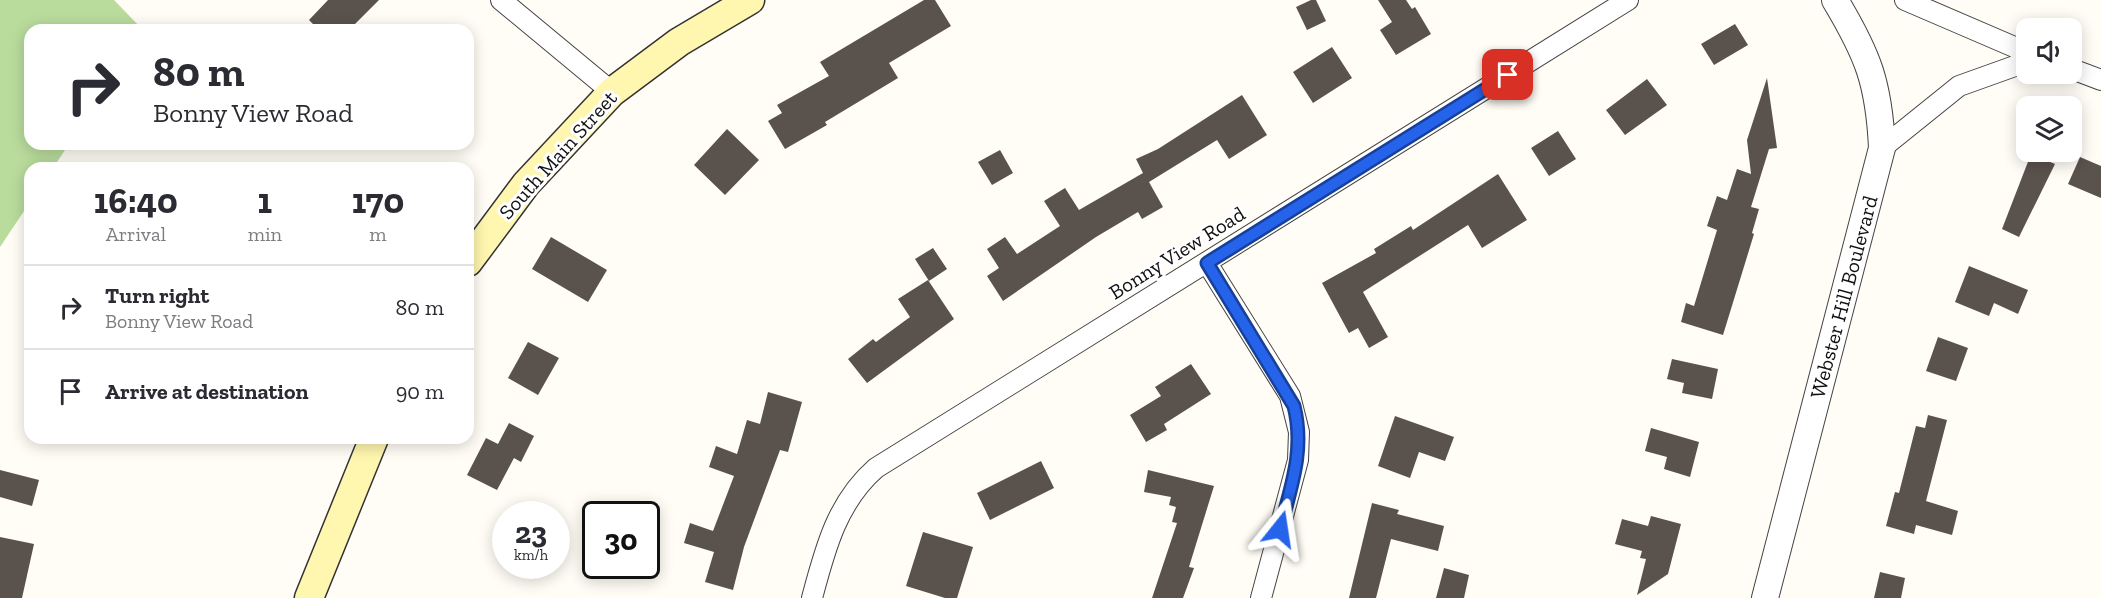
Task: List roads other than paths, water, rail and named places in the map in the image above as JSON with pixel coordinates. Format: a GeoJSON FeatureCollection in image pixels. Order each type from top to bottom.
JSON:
{"type":"FeatureCollection","features":[{"type":"Feature","properties":{"kind":"main road","name":"South Main Street"},"geometry":{"type":"LineString","coordinates":[[474,254],[526,184],[612,92],[679,42],[750,0]]}},
{"type":"Feature","properties":{"kind":"main road"},"geometry":{"type":"LineString","coordinates":[[309,598],[372,444]]}},
{"type":"Feature","properties":{"kind":"street"},"geometry":{"type":"LineString","coordinates":[[501,0],[612,92]]}},
{"type":"Feature","properties":{"kind":"street","name":"Bonny View Road"},"geometry":{"type":"LineString","coordinates":[[812,598],[830,534],[839,514],[862,480],[876,468],[1628,0]]}},
{"type":"Feature","properties":{"kind":"street","name":"Webster Hill Boulevard"},"geometry":{"type":"LineString","coordinates":[[1765,598],[1882,148],[1880,105],[1873,73],[1861,43],[1835,0]]}},
{"type":"Feature","properties":{"kind":"street"},"geometry":{"type":"LineString","coordinates":[[1905,0],[2016,48]]}},
{"type":"Feature","properties":{"kind":"street"},"geometry":{"type":"LineString","coordinates":[[1882,148],[1959,86],[2016,66]]}},
{"type":"Feature","properties":{"kind":"street"},"geometry":{"type":"LineString","coordinates":[[2082,73],[2101,80]]}},
{"type":"Feature","properties":{"kind":"street"},"geometry":{"type":"LineString","coordinates":[[1207,263],[1290,396],[1299,432],[1298,460],[1261,598]]}}]}
